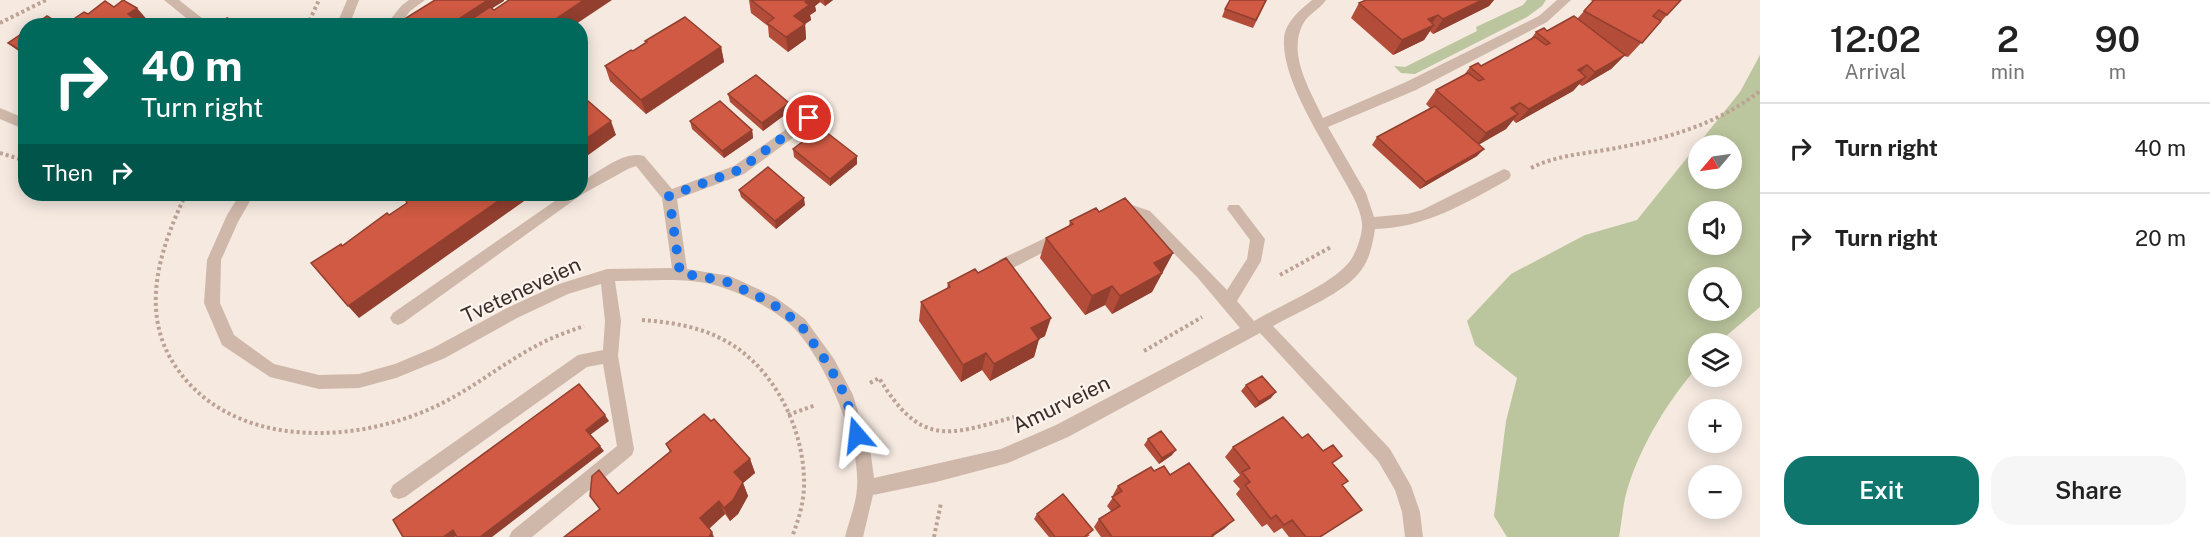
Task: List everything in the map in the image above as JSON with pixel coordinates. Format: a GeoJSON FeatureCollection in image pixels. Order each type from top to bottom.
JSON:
{"type":"FeatureCollection","features":[{"type":"Feature","properties":{"kind":"street"},"geometry":{"type":"LineString","coordinates":[[170,0],[195,18]]}},
{"type":"Feature","properties":{"kind":"street"},"geometry":{"type":"LineString","coordinates":[[345,18],[353,0]]}},
{"type":"Feature","properties":{"kind":"street"},"geometry":{"type":"LineString","coordinates":[[398,18],[406,8],[419,0]]}},
{"type":"Feature","properties":{"kind":"street","name":"Amurveien"},"geometry":{"type":"LineString","coordinates":[[866,488],[936,474],[1002,457],[1062,431],[1343,279],[1357,264],[1366,241],[1369,223],[1361,197],[1320,126],[1295,70],[1290,38],[1299,18],[1320,0]]}},
{"type":"Feature","properties":{"kind":"street"},"geometry":{"type":"LineString","coordinates":[[1320,126],[1411,86],[1543,19],[1565,0]]}},
{"type":"Feature","properties":{"kind":"street"},"geometry":{"type":"LineString","coordinates":[[0,113],[18,121]]}},
{"type":"Feature","properties":{"kind":"street"},"geometry":{"type":"LineString","coordinates":[[669,196],[739,170],[809,118]]}},
{"type":"Feature","properties":{"kind":"street"},"geometry":{"type":"LineString","coordinates":[[588,185],[624,164],[639,160],[669,196],[680,273]]}},
{"type":"Feature","properties":{"kind":"street"},"geometry":{"type":"LineString","coordinates":[[1369,223],[1391,224],[1435,213],[1504,175]]}},
{"type":"Feature","properties":{"kind":"street","name":"Tveteneveien"},"geometry":{"type":"LineString","coordinates":[[243,201],[232,219],[214,260],[212,303],[228,340],[270,369],[319,381],[359,381],[396,371],[439,353],[512,313],[564,289],[607,275],[680,273],[725,281],[770,302],[800,324],[828,364],[845,395],[863,455],[866,488],[854,537]]}},
{"type":"Feature","properties":{"kind":"street"},"geometry":{"type":"LineString","coordinates":[[398,318],[565,201]]}},
{"type":"Feature","properties":{"kind":"street"},"geometry":{"type":"LineString","coordinates":[[1228,302],[1254,261],[1258,239],[1234,209]]}},
{"type":"Feature","properties":{"kind":"street"},"geometry":{"type":"LineString","coordinates":[[1105,216],[1132,211],[1145,215],[1203,273],[1228,302],[1257,327],[1384,455],[1402,486],[1411,512],[1414,537]]}},
{"type":"Feature","properties":{"kind":"street"},"geometry":{"type":"LineString","coordinates":[[1005,265],[1077,228]]}},
{"type":"Feature","properties":{"kind":"street"},"geometry":{"type":"LineString","coordinates":[[518,537],[626,449],[610,356],[613,321],[607,275]]}},
{"type":"Feature","properties":{"kind":"street"},"geometry":{"type":"LineString","coordinates":[[399,491],[584,360],[610,356]]}},
{"type":"Feature","properties":{"kind":"path"},"geometry":{"type":"LineString","coordinates":[[0,23],[46,0]]}},
{"type":"Feature","properties":{"kind":"path"},"geometry":{"type":"LineString","coordinates":[[311,18],[319,0]]}},
{"type":"Feature","properties":{"kind":"path"},"geometry":{"type":"LineString","coordinates":[[1504,175],[1526,171],[1550,157],[1614,148],[1687,130],[1745,104],[1760,91]]}},
{"type":"Feature","properties":{"kind":"path"},"geometry":{"type":"LineString","coordinates":[[0,153],[18,159]]}},
{"type":"Feature","properties":{"kind":"path"},"geometry":{"type":"LineString","coordinates":[[183,201],[174,219],[156,273],[157,326],[165,350],[196,393],[248,423],[285,431],[329,431],[374,427],[431,409],[469,389],[549,339],[586,326],[631,320],[674,322],[719,337],[749,357],[767,376],[788,415],[800,449],[801,510],[792,537]]}},
{"type":"Feature","properties":{"kind":"path"},"geometry":{"type":"LineString","coordinates":[[1137,355],[1228,302],[1341,242],[1366,241]]}},
{"type":"Feature","properties":{"kind":"path"},"geometry":{"type":"LineString","coordinates":[[788,415],[845,395],[879,378],[892,401],[909,418],[928,431],[952,432],[1024,414]]}},
{"type":"Feature","properties":{"kind":"green space"},"geometry":{"type":"Polygon","coordinates":[[[1527,0],[1546,0],[1542,6],[1527,17],[1415,74],[1401,73],[1394,66],[1405,67],[1477,31],[1476,27],[1523,5],[1527,0]]]}},
{"type":"Feature","properties":{"kind":"green space"},"geometry":{"type":"Polygon","coordinates":[[[1760,55],[1760,307],[1730,333],[1688,333],[1688,378],[1657,423],[1641,454],[1628,487],[1619,537],[1507,537],[1494,516],[1506,421],[1517,378],[1475,345],[1467,321],[1511,274],[1585,235],[1637,220],[1688,157],[1688,189],[1742,189],[1742,135],[1705,135],[1740,92],[1760,55]]]}},
{"type":"Feature","properties":{"kind":"building"},"geometry":{"type":"Polygon","coordinates":[[[123,0],[137,8],[128,14],[134,18],[75,18],[84,12],[88,14],[105,1],[114,7],[123,0]]]}},
{"type":"Feature","properties":{"kind":"building"},"geometry":{"type":"Polygon","coordinates":[[[435,0],[488,0],[460,18],[406,18],[435,0]]]}},
{"type":"Feature","properties":{"kind":"building"},"geometry":{"type":"Polygon","coordinates":[[[509,0],[584,0],[557,18],[473,18],[490,7],[494,10],[509,0]]]}},
{"type":"Feature","properties":{"kind":"building"},"geometry":{"type":"Polygon","coordinates":[[[751,0],[808,0],[805,2],[809,5],[794,16],[805,24],[786,37],[767,23],[774,18],[751,0]]]}},
{"type":"Feature","properties":{"kind":"building"},"geometry":{"type":"Polygon","coordinates":[[[1230,0],[1266,0],[1256,20],[1225,9],[1230,0]]]}},
{"type":"Feature","properties":{"kind":"building"},"geometry":{"type":"Polygon","coordinates":[[[1366,0],[1482,0],[1443,19],[1438,15],[1428,19],[1434,25],[1402,40],[1359,3],[1366,0]]]}},
{"type":"Feature","properties":{"kind":"building"},"geometry":{"type":"Polygon","coordinates":[[[1594,0],[1681,0],[1667,15],[1659,10],[1653,16],[1661,21],[1642,43],[1584,11],[1594,0]]]}},
{"type":"Feature","properties":{"kind":"building"},"geometry":{"type":"Polygon","coordinates":[[[1574,16],[1625,55],[1595,72],[1587,65],[1578,70],[1586,77],[1529,109],[1520,103],[1511,108],[1518,114],[1486,133],[1436,90],[1468,73],[1479,81],[1484,79],[1470,67],[1478,63],[1481,66],[1535,37],[1546,45],[1550,43],[1536,32],[1544,28],[1547,31],[1574,16]]]}},
{"type":"Feature","properties":{"kind":"building"},"geometry":{"type":"Polygon","coordinates":[[[685,17],[721,47],[641,100],[605,66],[631,50],[633,51],[647,42],[645,41],[685,17]]]}},
{"type":"Feature","properties":{"kind":"building"},"geometry":{"type":"Polygon","coordinates":[[[18,36],[18,49],[8,43],[18,36]]]}},
{"type":"Feature","properties":{"kind":"building"},"geometry":{"type":"Polygon","coordinates":[[[756,75],[789,103],[762,123],[728,94],[756,75]]]}},
{"type":"Feature","properties":{"kind":"building"},"geometry":{"type":"Polygon","coordinates":[[[588,101],[611,121],[588,137],[588,101]]]}},
{"type":"Feature","properties":{"kind":"building"},"geometry":{"type":"Polygon","coordinates":[[[720,101],[752,130],[722,151],[690,121],[720,101]]]}},
{"type":"Feature","properties":{"kind":"building"},"geometry":{"type":"Polygon","coordinates":[[[1435,106],[1484,149],[1426,182],[1377,137],[1435,106]]]}},
{"type":"Feature","properties":{"kind":"building"},"geometry":{"type":"Polygon","coordinates":[[[821,128],[857,156],[830,179],[793,149],[821,128]]]}},
{"type":"Feature","properties":{"kind":"building"},"geometry":{"type":"Polygon","coordinates":[[[768,167],[804,198],[775,221],[739,190],[768,167]]]}},
{"type":"Feature","properties":{"kind":"building"},"geometry":{"type":"Polygon","coordinates":[[[1125,198],[1173,253],[1154,263],[1162,273],[1120,296],[1112,286],[1092,296],[1046,238],[1073,224],[1070,221],[1096,208],[1099,212],[1125,198]]]}},
{"type":"Feature","properties":{"kind":"building"},"geometry":{"type":"Polygon","coordinates":[[[406,201],[498,201],[348,306],[311,263],[341,244],[342,246],[387,213],[389,215],[407,203],[406,201]]]}},
{"type":"Feature","properties":{"kind":"building"},"geometry":{"type":"Polygon","coordinates":[[[1006,258],[1051,318],[1031,328],[1039,339],[994,364],[986,353],[963,365],[921,302],[950,287],[948,283],[975,269],[978,273],[1006,258]]]}},
{"type":"Feature","properties":{"kind":"building"},"geometry":{"type":"Polygon","coordinates":[[[1262,376],[1276,392],[1259,402],[1246,385],[1262,376]]]}},
{"type":"Feature","properties":{"kind":"building"},"geometry":{"type":"Polygon","coordinates":[[[579,384],[605,415],[586,430],[600,446],[480,537],[457,537],[453,530],[443,537],[403,537],[393,520],[579,384]]]}},
{"type":"Feature","properties":{"kind":"building"},"geometry":{"type":"Polygon","coordinates":[[[704,414],[711,421],[714,419],[750,459],[734,472],[743,482],[733,500],[724,508],[719,501],[700,518],[712,532],[709,537],[564,537],[600,509],[590,496],[592,476],[599,470],[618,494],[671,451],[666,444],[704,414]]]}},
{"type":"Feature","properties":{"kind":"building"},"geometry":{"type":"Polygon","coordinates":[[[1283,417],[1302,438],[1308,434],[1323,451],[1333,445],[1342,456],[1332,463],[1348,481],[1342,485],[1362,510],[1320,537],[1306,537],[1292,520],[1284,525],[1276,515],[1271,519],[1245,485],[1250,482],[1242,472],[1250,468],[1233,447],[1283,417]]]}},
{"type":"Feature","properties":{"kind":"building"},"geometry":{"type":"Polygon","coordinates":[[[1161,431],[1176,450],[1162,458],[1148,439],[1161,431]]]}},
{"type":"Feature","properties":{"kind":"building"},"geometry":{"type":"Polygon","coordinates":[[[1189,463],[1234,520],[1212,535],[1213,537],[1112,537],[1099,519],[1120,506],[1112,497],[1122,491],[1118,486],[1151,467],[1154,471],[1164,466],[1170,475],[1189,463]]]}},
{"type":"Feature","properties":{"kind":"building"},"geometry":{"type":"Polygon","coordinates":[[[1063,494],[1093,530],[1084,537],[1055,537],[1037,514],[1063,494]]]}},
{"type":"Feature","properties":{"kind":"route"},"geometry":{"type":"LineString","coordinates":[[809,118],[739,170],[669,196],[680,273],[725,281],[770,302],[800,324],[828,364],[845,395],[857,435]]}}]}
